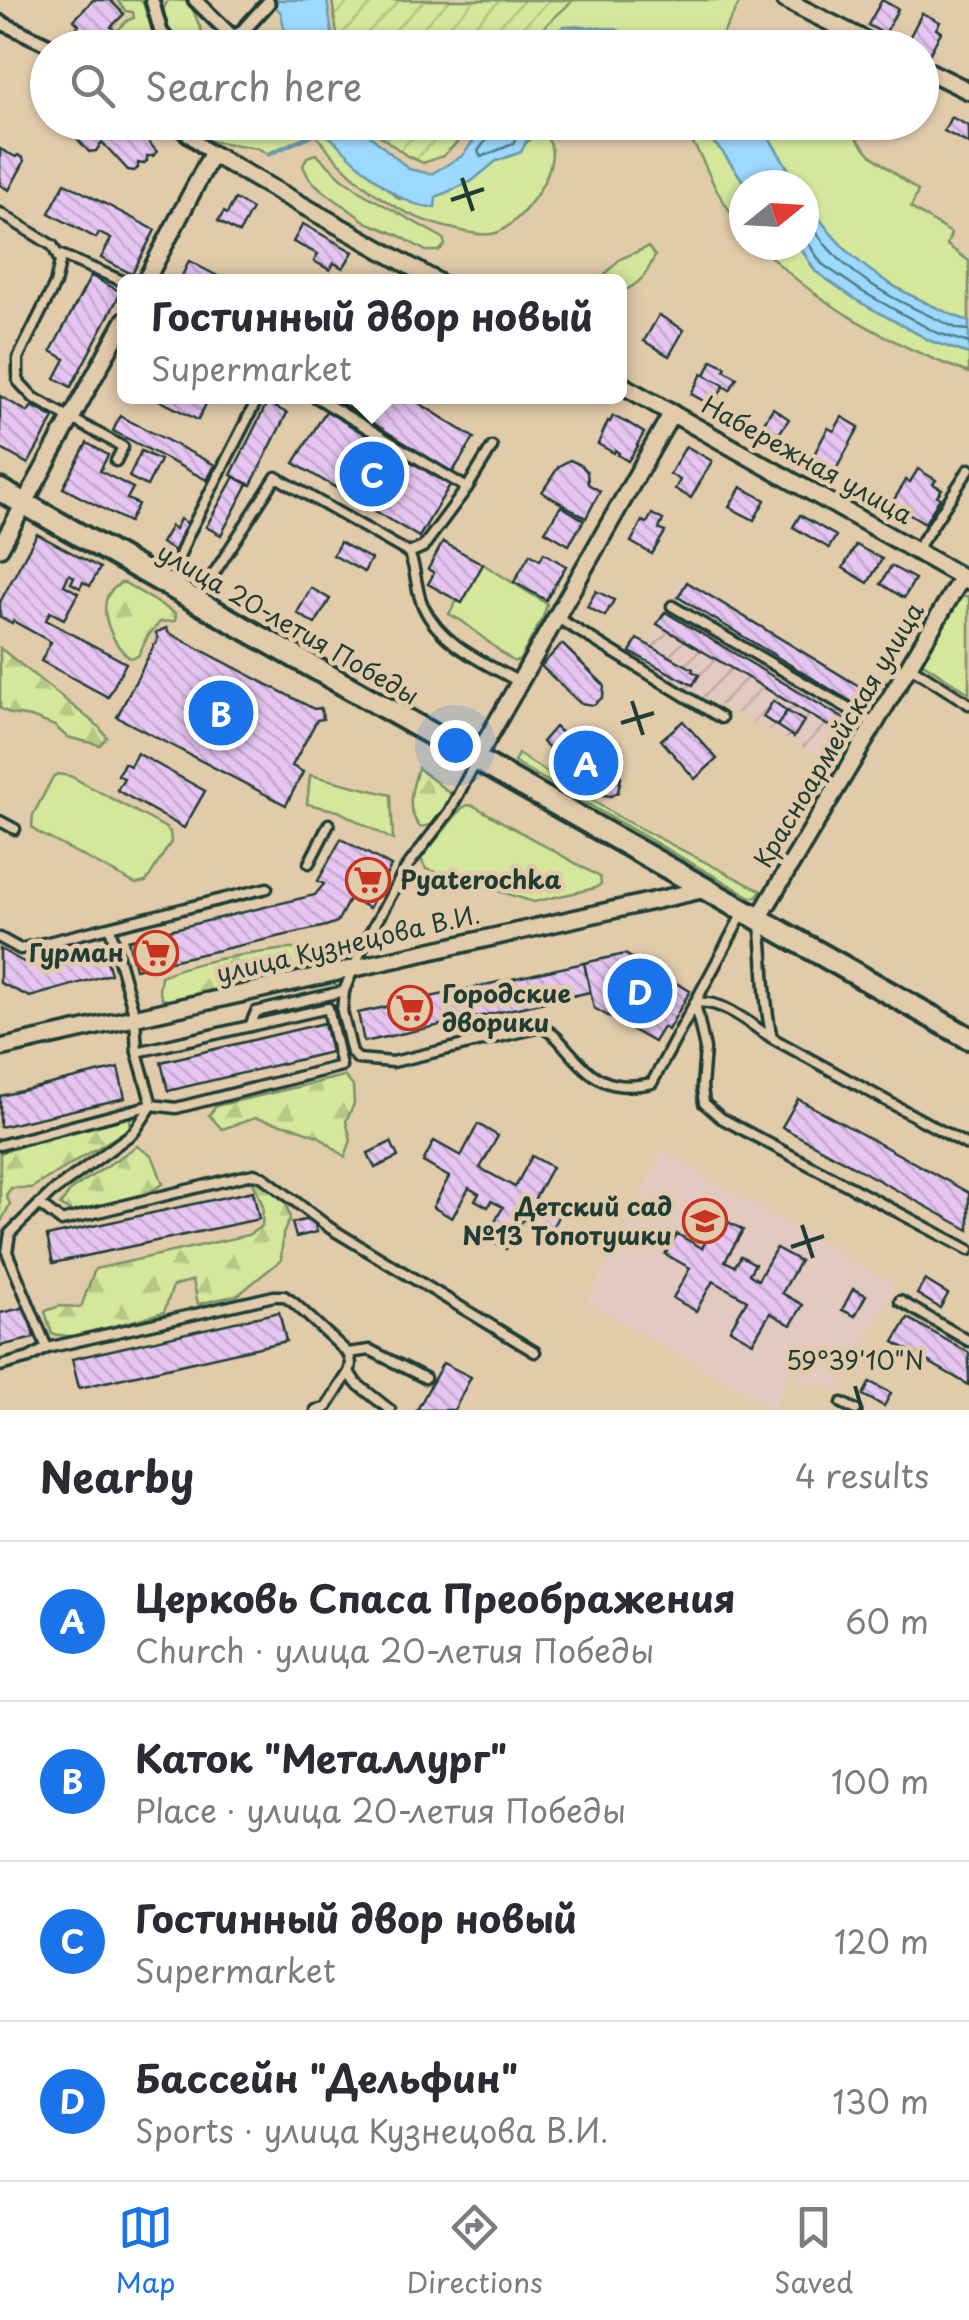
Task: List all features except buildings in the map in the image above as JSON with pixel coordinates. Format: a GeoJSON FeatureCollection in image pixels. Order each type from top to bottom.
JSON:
{"type":"FeatureCollection","features":[{"type":"Feature","properties":{"kind":"street"},"geometry":{"type":"LineString","coordinates":[[152,0],[160,30]]}},
{"type":"Feature","properties":{"kind":"street"},"geometry":{"type":"LineString","coordinates":[[195,0],[226,30]]}},
{"type":"Feature","properties":{"kind":"street"},"geometry":{"type":"LineString","coordinates":[[785,0],[844,30]]}},
{"type":"Feature","properties":{"kind":"street"},"geometry":{"type":"LineString","coordinates":[[244,30],[268,3]]}},
{"type":"Feature","properties":{"kind":"street"},"geometry":{"type":"LineString","coordinates":[[0,22],[30,36]]}},
{"type":"Feature","properties":{"kind":"street"},"geometry":{"type":"LineString","coordinates":[[939,76],[969,91]]}},
{"type":"Feature","properties":{"kind":"street"},"geometry":{"type":"LineString","coordinates":[[194,140],[212,154],[424,274]]}},
{"type":"Feature","properties":{"kind":"street"},"geometry":{"type":"LineString","coordinates":[[148,274],[212,154]]}},
{"type":"Feature","properties":{"kind":"street"},"geometry":{"type":"LineString","coordinates":[[0,548],[117,333]]}},
{"type":"Feature","properties":{"kind":"street","name":"Набережная улица"},"geometry":{"type":"LineString","coordinates":[[627,388],[966,579]]}},
{"type":"Feature","properties":{"kind":"street"},"geometry":{"type":"LineString","coordinates":[[476,759],[672,413]]}},
{"type":"Feature","properties":{"kind":"street","name":"улица 20-летия Победы"},"geometry":{"type":"LineString","coordinates":[[0,490],[969,1038]]}},
{"type":"Feature","properties":{"kind":"street","name":"Красноармейская улица"},"geometry":{"type":"LineString","coordinates":[[752,914],[966,579]]}},
{"type":"Feature","properties":{"kind":"street","name":"улица Кузнецова В.И."},"geometry":{"type":"LineString","coordinates":[[0,1048],[706,889]]}},
{"type":"Feature","properties":{"kind":"lane"},"geometry":{"type":"LineString","coordinates":[[0,213],[53,246],[60,270],[18,358],[18,381],[34,398],[123,448],[116,461]]}},
{"type":"Feature","properties":{"kind":"lane"},"geometry":{"type":"LineString","coordinates":[[58,254],[117,279]]}},
{"type":"Feature","properties":{"kind":"lane"},"geometry":{"type":"LineString","coordinates":[[255,404],[188,536],[177,569],[187,596],[214,575],[276,477],[409,554],[419,596],[434,626],[450,642],[519,682]]}},
{"type":"Feature","properties":{"kind":"lane"},"geometry":{"type":"LineString","coordinates":[[327,404],[467,488]]}},
{"type":"Feature","properties":{"kind":"lane"},"geometry":{"type":"LineString","coordinates":[[409,554],[424,547],[492,447]]}},
{"type":"Feature","properties":{"kind":"lane"},"geometry":{"type":"LineString","coordinates":[[916,551],[969,469]]}},
{"type":"Feature","properties":{"kind":"lane"},"geometry":{"type":"LineString","coordinates":[[672,606],[874,724]]}},
{"type":"Feature","properties":{"kind":"lane"},"geometry":{"type":"LineString","coordinates":[[556,618],[721,718]]}},
{"type":"Feature","properties":{"kind":"lane"},"geometry":{"type":"LineString","coordinates":[[910,666],[969,704]]}},
{"type":"Feature","properties":{"kind":"lane"},"geometry":{"type":"LineString","coordinates":[[476,759],[450,812],[406,868],[363,946],[344,991],[342,1011],[352,1053],[358,1059],[393,1062],[541,1028],[554,1033],[586,1070],[608,1085],[630,1088],[652,1083],[695,1004],[752,914]]}},
{"type":"Feature","properties":{"kind":"lane"},"geometry":{"type":"LineString","coordinates":[[0,821],[15,829]]}},
{"type":"Feature","properties":{"kind":"lane"},"geometry":{"type":"LineString","coordinates":[[309,863],[329,824]]}},
{"type":"Feature","properties":{"kind":"lane"},"geometry":{"type":"LineString","coordinates":[[0,938],[20,949],[267,888]]}},
{"type":"Feature","properties":{"kind":"lane"},"geometry":{"type":"LineString","coordinates":[[752,914],[765,962],[767,1017],[772,1038]]}},
{"type":"Feature","properties":{"kind":"lane"},"geometry":{"type":"LineString","coordinates":[[46,1348],[7,1252],[5,1234],[51,1193],[134,1132],[152,1105],[110,928]]}},
{"type":"Feature","properties":{"kind":"lane"},"geometry":{"type":"LineString","coordinates":[[250,1026],[256,1012],[344,991]]}},
{"type":"Feature","properties":{"kind":"lane"},"geometry":{"type":"LineString","coordinates":[[695,1004],[706,1001],[719,1006],[969,1146]]}},
{"type":"Feature","properties":{"kind":"lane"},"geometry":{"type":"LineString","coordinates":[[695,1004],[704,1049],[704,1103],[721,1118],[969,1250]]}},
{"type":"Feature","properties":{"kind":"lane"},"geometry":{"type":"LineString","coordinates":[[0,1144],[152,1105],[176,1108],[341,1066],[328,1008],[137,1052]]}},
{"type":"Feature","properties":{"kind":"lane"},"geometry":{"type":"LineString","coordinates":[[40,1204],[61,1221],[254,1174],[330,1228],[535,1352]]}},
{"type":"Feature","properties":{"kind":"lane"},"geometry":{"type":"LineString","coordinates":[[0,1366],[29,1358],[46,1348],[284,1296],[348,1353],[352,1366],[327,1409],[316,1410]]}},
{"type":"Feature","properties":{"kind":"lane"},"geometry":{"type":"LineString","coordinates":[[900,1301],[969,1340]]}},
{"type":"Feature","properties":{"kind":"lane"},"geometry":{"type":"LineString","coordinates":[[348,1353],[370,1350],[425,1378]]}},
{"type":"Feature","properties":{"kind":"lane"},"geometry":{"type":"LineString","coordinates":[[349,1372],[356,1383],[390,1410]]}},
{"type":"Feature","properties":{"kind":"lane"},"geometry":{"type":"LineString","coordinates":[[842,1403],[856,1410]]}},
{"type":"Feature","properties":{"kind":"shaded area"},"geometry":{"type":"Polygon","coordinates":[[[683,579],[863,688],[872,675],[888,684],[840,766],[628,656],[637,639],[646,643],[683,579]]]}},
{"type":"Feature","properties":{"kind":"shaded area","name":"Детский сад №13 Топотушки"},"geometry":{"type":"Polygon","coordinates":[[[662,1151],[895,1285],[837,1392],[789,1373],[773,1409],[587,1302],[662,1151]]]}},
{"type":"Feature","properties":{"kind":"green space"},"geometry":{"type":"Polygon","coordinates":[[[117,0],[142,0],[156,30],[118,30],[134,18],[133,12],[126,11],[117,0]]]}},
{"type":"Feature","properties":{"kind":"green space"},"geometry":{"type":"Polygon","coordinates":[[[168,0],[188,1],[201,30],[169,30],[162,12],[168,0]]]}},
{"type":"Feature","properties":{"kind":"green space"},"geometry":{"type":"Polygon","coordinates":[[[332,0],[573,0],[541,30],[336,30],[332,0]]]}},
{"type":"Feature","properties":{"kind":"green space"},"geometry":{"type":"Polygon","coordinates":[[[551,0],[741,0],[725,30],[566,26],[536,30],[551,0]]]}},
{"type":"Feature","properties":{"kind":"green space"},"geometry":{"type":"Polygon","coordinates":[[[205,140],[302,140],[269,154],[257,148],[205,140]]]}},
{"type":"Feature","properties":{"kind":"green space"},"geometry":{"type":"Polygon","coordinates":[[[320,140],[333,140],[399,199],[436,197],[472,181],[496,161],[521,152],[531,140],[547,140],[551,147],[547,176],[528,207],[516,220],[492,234],[463,231],[413,215],[376,194],[320,140]]]}},
{"type":"Feature","properties":{"kind":"green space"},"geometry":{"type":"Polygon","coordinates":[[[386,140],[460,140],[443,156],[423,163],[386,140]]]}},
{"type":"Feature","properties":{"kind":"green space"},"geometry":{"type":"Polygon","coordinates":[[[689,140],[711,140],[735,170],[729,170],[729,210],[689,140]]]}},
{"type":"Feature","properties":{"kind":"green space"},"geometry":{"type":"Polygon","coordinates":[[[770,140],[858,140],[871,155],[918,191],[911,208],[951,233],[947,245],[969,261],[969,321],[894,286],[867,268],[819,218],[819,170],[789,170],[770,140]]]}},
{"type":"Feature","properties":{"kind":"green space"},"geometry":{"type":"Polygon","coordinates":[[[316,154],[364,194],[443,238],[445,245],[439,251],[426,251],[366,222],[309,178],[303,166],[307,157],[316,154]]]}},
{"type":"Feature","properties":{"kind":"green space"},"geometry":{"type":"Polygon","coordinates":[[[648,247],[655,256],[645,274],[627,289],[627,274],[606,274],[620,259],[648,247]]]}},
{"type":"Feature","properties":{"kind":"green space"},"geometry":{"type":"Polygon","coordinates":[[[775,260],[808,260],[815,271],[858,301],[931,341],[969,354],[969,373],[856,321],[775,260]]]}},
{"type":"Feature","properties":{"kind":"green space"},"geometry":{"type":"Polygon","coordinates":[[[483,564],[547,604],[519,661],[513,661],[449,614],[456,602],[462,602],[483,564]]]}},
{"type":"Feature","properties":{"kind":"green space"},"geometry":{"type":"Polygon","coordinates":[[[120,583],[176,614],[175,621],[160,622],[138,656],[130,658],[114,638],[105,612],[108,595],[120,583]]]}},
{"type":"Feature","properties":{"kind":"green space"},"geometry":{"type":"Polygon","coordinates":[[[969,596],[969,693],[920,661],[958,598],[969,596]]]}},
{"type":"Feature","properties":{"kind":"green space"},"geometry":{"type":"Polygon","coordinates":[[[0,648],[98,726],[107,737],[100,745],[67,737],[55,726],[0,708],[0,648]]]}},
{"type":"Feature","properties":{"kind":"green space"},"geometry":{"type":"Polygon","coordinates":[[[518,754],[622,819],[761,891],[757,897],[751,897],[514,762],[518,754]]]}},
{"type":"Feature","properties":{"kind":"green space"},"geometry":{"type":"Polygon","coordinates":[[[418,768],[452,795],[431,825],[420,827],[411,806],[418,768]]]}},
{"type":"Feature","properties":{"kind":"green space"},"geometry":{"type":"Polygon","coordinates":[[[58,774],[70,776],[170,832],[171,842],[146,882],[136,884],[32,827],[33,815],[58,774]]]}},
{"type":"Feature","properties":{"kind":"green space"},"geometry":{"type":"Polygon","coordinates":[[[310,775],[391,795],[393,840],[338,811],[307,804],[310,775]]]}},
{"type":"Feature","properties":{"kind":"green space"},"geometry":{"type":"Polygon","coordinates":[[[468,805],[600,877],[601,884],[534,902],[426,869],[421,859],[468,805]]]}},
{"type":"Feature","properties":{"kind":"green space"},"geometry":{"type":"Polygon","coordinates":[[[299,949],[304,968],[301,971],[171,1001],[162,999],[161,976],[207,962],[299,949]]]}},
{"type":"Feature","properties":{"kind":"green space"},"geometry":{"type":"Polygon","coordinates":[[[344,1076],[353,1086],[354,1104],[346,1121],[351,1140],[345,1157],[320,1137],[293,1127],[255,1118],[222,1129],[209,1115],[216,1106],[344,1076]]]}},
{"type":"Feature","properties":{"kind":"green space"},"geometry":{"type":"Polygon","coordinates":[[[123,1108],[131,1114],[129,1129],[31,1188],[11,1188],[6,1195],[10,1204],[0,1224],[0,1153],[22,1146],[47,1129],[93,1126],[123,1108]]]}},
{"type":"Feature","properties":{"kind":"green space"},"geometry":{"type":"Polygon","coordinates":[[[137,1146],[153,1157],[163,1184],[145,1195],[73,1213],[60,1205],[71,1190],[137,1146]]]}},
{"type":"Feature","properties":{"kind":"green space"},"geometry":{"type":"Polygon","coordinates":[[[253,1182],[279,1188],[290,1218],[283,1234],[281,1260],[238,1295],[198,1304],[193,1280],[173,1286],[164,1312],[75,1337],[52,1334],[45,1311],[60,1306],[81,1307],[95,1269],[248,1235],[262,1226],[263,1206],[253,1182]]]}},
{"type":"Feature","properties":{"kind":"water"},"geometry":{"type":"Polygon","coordinates":[[[271,0],[327,0],[331,30],[284,30],[281,13],[271,0]]]}},
{"type":"Feature","properties":{"kind":"water"},"geometry":{"type":"Polygon","coordinates":[[[565,26],[617,30],[558,30],[565,26]]]}},
{"type":"Feature","properties":{"kind":"water"},"geometry":{"type":"Polygon","coordinates":[[[333,140],[375,140],[409,169],[431,174],[462,156],[474,140],[527,140],[521,152],[496,161],[472,181],[436,197],[435,207],[406,200],[333,140]]]}},
{"type":"Feature","properties":{"kind":"water"},"geometry":{"type":"Polygon","coordinates":[[[711,140],[770,140],[789,170],[735,170],[711,140]]]}},
{"type":"Feature","properties":{"kind":"water"},"geometry":{"type":"Polygon","coordinates":[[[819,217],[842,246],[871,271],[906,293],[969,321],[969,354],[931,341],[858,301],[815,271],[808,260],[819,260],[819,217]]]}},
{"type":"Feature","properties":{"kind":"waterway"},"geometry":{"type":"LineString","coordinates":[[269,154],[300,140]]}},
{"type":"Feature","properties":{"kind":"place","name":"Гостинный двор новый"},"geometry":{"type":"Point","coordinates":[372,474]}},
{"type":"Feature","properties":{"kind":"place","name":"Каток \"Металлург\""},"geometry":{"type":"Point","coordinates":[221,713]}},
{"type":"Feature","properties":{"kind":"place","name":"Церковь Спаса Преображения"},"geometry":{"type":"Point","coordinates":[586,763]}},
{"type":"Feature","properties":{"kind":"place","name":"Pyaterochka"},"geometry":{"type":"Point","coordinates":[368,880]}},
{"type":"Feature","properties":{"kind":"place","name":"Гурман"},"geometry":{"type":"Point","coordinates":[156,953]}},
{"type":"Feature","properties":{"kind":"place","name":"Бассейн \"Дельфин\""},"geometry":{"type":"Point","coordinates":[640,991]}},
{"type":"Feature","properties":{"kind":"place","name":"Городские дворики"},"geometry":{"type":"Point","coordinates":[410,1008]}},
{"type":"Feature","properties":{"kind":"place","name":"Детский сад №13 Топотушки"},"geometry":{"type":"Point","coordinates":[705,1221]}}]}
